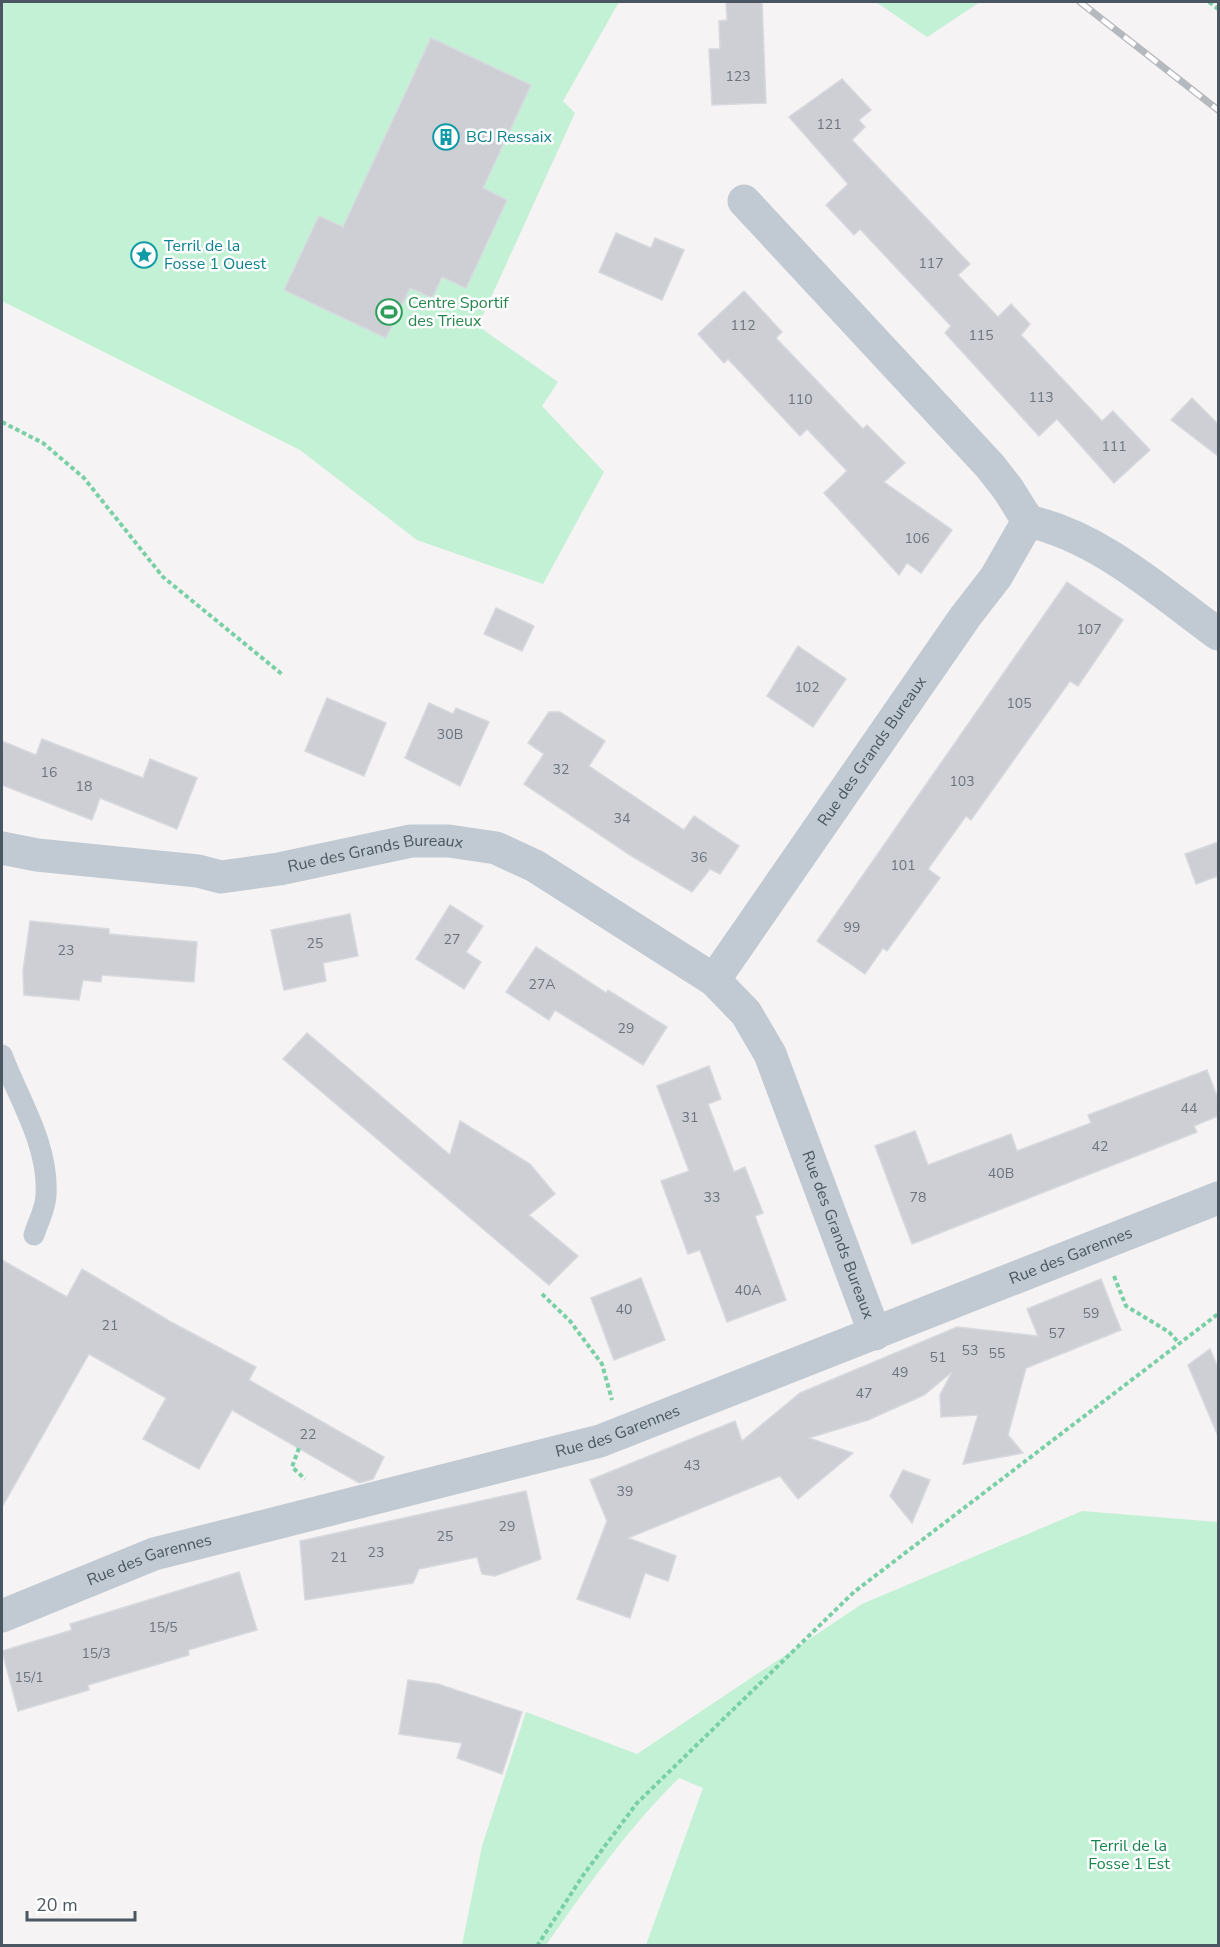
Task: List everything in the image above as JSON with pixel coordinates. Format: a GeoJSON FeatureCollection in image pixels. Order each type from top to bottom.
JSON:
{"type":"FeatureCollection","features":[{"type":"Feature","properties":{"kind":"street"},"geometry":{"type":"LineString","coordinates":[[744,201],[990,466],[1028,521],[1056,527],[1125,566],[1218,634]]}},
{"type":"Feature","properties":{"kind":"street","name":"Rue des Grands Bureaux"},"geometry":{"type":"LineString","coordinates":[[714,980],[965,617],[996,577],[1028,521]]}},
{"type":"Feature","properties":{"kind":"street","name":"Rue des Grands Bureaux"},"geometry":{"type":"LineString","coordinates":[[2,848],[37,855],[198,871],[221,877],[279,869],[411,841],[449,841],[495,848],[535,866],[714,980],[746,1013],[770,1054],[875,1334]]}},
{"type":"Feature","properties":{"kind":"street","name":"Rue des Garennes"},"geometry":{"type":"LineString","coordinates":[[2,1616],[154,1554],[416,1487],[499,1469],[620,1433],[1218,1198]]}},
{"type":"Feature","properties":{"kind":"lane"},"geometry":{"type":"LineString","coordinates":[[2,1055],[39,1144],[45,1167],[46,1197],[34,1234]]}},
{"type":"Feature","properties":{"kind":"path"},"geometry":{"type":"LineString","coordinates":[[1209,2],[1218,9]]}},
{"type":"Feature","properties":{"kind":"path"},"geometry":{"type":"LineString","coordinates":[[2,422],[44,443],[84,478],[163,577],[283,675]]}},
{"type":"Feature","properties":{"kind":"path"},"geometry":{"type":"LineString","coordinates":[[1101,1245],[1126,1306],[1169,1332],[1179,1343]]}},
{"type":"Feature","properties":{"kind":"path"},"geometry":{"type":"LineString","coordinates":[[542,1293],[570,1321],[602,1364],[620,1433]]}},
{"type":"Feature","properties":{"kind":"path"},"geometry":{"type":"LineString","coordinates":[[537,1946],[584,1874],[637,1803],[855,1592],[1218,1314]]}},
{"type":"Feature","properties":{"kind":"green space"},"geometry":{"type":"Polygon","coordinates":[[[2,2],[619,2],[563,101],[575,113],[478,326],[558,382],[542,406],[604,472],[543,584],[417,540],[300,450],[2,301],[2,2]]]}},
{"type":"Feature","properties":{"kind":"green space"},"geometry":{"type":"Polygon","coordinates":[[[876,2],[980,2],[927,37],[876,2]]]}},
{"type":"Feature","properties":{"kind":"green space","name":"Terril de la Fosse 1 Est"},"geometry":{"type":"Polygon","coordinates":[[[1082,1511],[1218,1522],[1218,1945],[646,1945],[703,1788],[679,1778],[625,1838],[546,1945],[462,1945],[482,1846],[526,1712],[637,1754],[862,1604],[1082,1511]]]}},
{"type":"Feature","properties":{"kind":"building"},"geometry":{"type":"Polygon","coordinates":[[[726,2],[762,2],[766,103],[712,105],[709,49],[720,49],[719,21],[727,20],[726,2]]]}},
{"type":"Feature","properties":{"kind":"building","name":"BCJ Ressaix"},"geometry":{"type":"Polygon","coordinates":[[[431,38],[531,85],[483,188],[507,200],[466,288],[442,277],[432,298],[410,288],[386,338],[284,290],[319,216],[343,227],[431,38]]]}},
{"type":"Feature","properties":{"kind":"building"},"geometry":{"type":"Polygon","coordinates":[[[842,79],[871,110],[859,120],[865,127],[852,140],[970,264],[958,275],[998,317],[1011,304],[1030,324],[1021,335],[1102,421],[1113,411],[1150,450],[1114,483],[1057,419],[1039,436],[945,333],[951,326],[860,229],[854,235],[826,205],[848,184],[789,117],[842,79]]]}},
{"type":"Feature","properties":{"kind":"building"},"geometry":{"type":"Polygon","coordinates":[[[616,233],[651,248],[655,238],[684,250],[662,300],[599,272],[616,233]]]}},
{"type":"Feature","properties":{"kind":"building"},"geometry":{"type":"Polygon","coordinates":[[[744,291],[782,332],[776,338],[863,429],[867,425],[905,463],[884,482],[952,530],[921,573],[907,563],[899,575],[824,493],[847,471],[807,429],[800,436],[728,359],[724,363],[698,334],[744,291]]]}},
{"type":"Feature","properties":{"kind":"building"},"geometry":{"type":"Polygon","coordinates":[[[1192,398],[1218,424],[1218,456],[1171,420],[1192,398]]]}},
{"type":"Feature","properties":{"kind":"building"},"geometry":{"type":"Polygon","coordinates":[[[1067,582],[1123,620],[1078,686],[1070,681],[971,820],[966,816],[928,869],[940,878],[887,951],[883,948],[865,974],[817,941],[1067,582]]]}},
{"type":"Feature","properties":{"kind":"building"},"geometry":{"type":"Polygon","coordinates":[[[496,608],[534,626],[522,651],[484,634],[496,608]]]}},
{"type":"Feature","properties":{"kind":"building"},"geometry":{"type":"Polygon","coordinates":[[[798,646],[846,679],[813,727],[767,696],[798,646]]]}},
{"type":"Feature","properties":{"kind":"building"},"geometry":{"type":"Polygon","coordinates":[[[327,698],[386,723],[364,776],[305,751],[327,698]]]}},
{"type":"Feature","properties":{"kind":"building"},"geometry":{"type":"Polygon","coordinates":[[[429,703],[453,714],[456,708],[489,722],[460,786],[405,758],[429,703]]]}},
{"type":"Feature","properties":{"kind":"building"},"geometry":{"type":"Polygon","coordinates":[[[549,712],[560,712],[605,741],[589,766],[684,830],[694,816],[739,846],[720,874],[710,869],[692,892],[630,855],[524,784],[544,754],[528,743],[549,712]]]}},
{"type":"Feature","properties":{"kind":"building"},"geometry":{"type":"Polygon","coordinates":[[[42,739],[143,778],[150,759],[197,778],[177,829],[100,798],[92,820],[2,785],[2,741],[36,755],[42,739]]]}},
{"type":"Feature","properties":{"kind":"building"},"geometry":{"type":"Polygon","coordinates":[[[1218,842],[1218,876],[1196,884],[1185,854],[1218,842]]]}},
{"type":"Feature","properties":{"kind":"building"},"geometry":{"type":"Polygon","coordinates":[[[450,905],[483,926],[466,952],[481,962],[464,989],[416,959],[450,905]]]}},
{"type":"Feature","properties":{"kind":"building"},"geometry":{"type":"Polygon","coordinates":[[[350,914],[358,956],[323,963],[326,981],[284,990],[271,930],[350,914]]]}},
{"type":"Feature","properties":{"kind":"building"},"geometry":{"type":"Polygon","coordinates":[[[30,921],[109,929],[109,934],[197,942],[194,982],[102,975],[101,982],[83,980],[79,1000],[24,995],[23,971],[30,921]]]}},
{"type":"Feature","properties":{"kind":"building"},"geometry":{"type":"Polygon","coordinates":[[[536,947],[606,993],[608,990],[667,1027],[643,1065],[555,1010],[549,1020],[506,992],[536,947]]]}},
{"type":"Feature","properties":{"kind":"building"},"geometry":{"type":"Polygon","coordinates":[[[307,1033],[450,1155],[460,1121],[530,1164],[555,1194],[529,1215],[578,1256],[549,1285],[283,1059],[307,1033]]]}},
{"type":"Feature","properties":{"kind":"building"},"geometry":{"type":"Polygon","coordinates":[[[709,1066],[721,1099],[708,1104],[734,1172],[745,1167],[763,1213],[755,1216],[786,1300],[727,1322],[700,1250],[688,1254],[661,1181],[689,1171],[657,1086],[709,1066]]]}},
{"type":"Feature","properties":{"kind":"building"},"geometry":{"type":"Polygon","coordinates":[[[1207,1070],[1218,1099],[1218,1116],[1194,1126],[1197,1132],[912,1244],[875,1146],[915,1131],[928,1165],[1011,1134],[1017,1151],[1091,1123],[1088,1115],[1207,1070]]]}},
{"type":"Feature","properties":{"kind":"building"},"geometry":{"type":"Polygon","coordinates":[[[2,1260],[67,1297],[82,1269],[171,1322],[256,1367],[249,1380],[384,1457],[373,1479],[359,1483],[232,1410],[199,1469],[143,1439],[166,1398],[89,1354],[2,1507],[2,1260]]]}},
{"type":"Feature","properties":{"kind":"building"},"geometry":{"type":"Polygon","coordinates":[[[641,1278],[665,1340],[614,1360],[591,1298],[641,1278]]]}},
{"type":"Feature","properties":{"kind":"building"},"geometry":{"type":"Polygon","coordinates":[[[1101,1279],[1121,1330],[1026,1368],[1008,1435],[1023,1453],[963,1464],[978,1415],[941,1417],[940,1395],[952,1372],[924,1395],[868,1420],[809,1438],[853,1453],[798,1499],[780,1476],[628,1538],[676,1556],[668,1581],[645,1573],[630,1618],[577,1599],[607,1521],[590,1480],[735,1421],[742,1441],[800,1393],[957,1327],[1038,1336],[1027,1309],[1101,1279]]]}},
{"type":"Feature","properties":{"kind":"building"},"geometry":{"type":"Polygon","coordinates":[[[1210,1349],[1218,1368],[1218,1436],[1188,1365],[1210,1349]]]}},
{"type":"Feature","properties":{"kind":"building"},"geometry":{"type":"Polygon","coordinates":[[[903,1470],[930,1480],[912,1523],[890,1496],[903,1470]]]}},
{"type":"Feature","properties":{"kind":"building"},"geometry":{"type":"Polygon","coordinates":[[[526,1491],[541,1559],[495,1576],[482,1574],[477,1557],[419,1569],[413,1583],[305,1600],[300,1541],[526,1491]]]}},
{"type":"Feature","properties":{"kind":"building"},"geometry":{"type":"Polygon","coordinates":[[[239,1572],[257,1630],[188,1650],[189,1655],[88,1685],[89,1690],[18,1711],[2,1651],[72,1630],[70,1624],[239,1572]]]}},
{"type":"Feature","properties":{"kind":"building"},"geometry":{"type":"Polygon","coordinates":[[[408,1680],[438,1684],[522,1712],[502,1774],[457,1758],[462,1743],[399,1734],[408,1680]]]}},
{"type":"Feature","properties":{"kind":"railway"},"geometry":{"type":"LineString","coordinates":[[1080,2],[1218,110]]}},
{"type":"Feature","properties":{"kind":"place","name":"BCJ Ressaix"},"geometry":{"type":"Point","coordinates":[446,137]}},
{"type":"Feature","properties":{"kind":"place","name":"Terril de la Fosse 1 Ouest"},"geometry":{"type":"Point","coordinates":[144,255]}},
{"type":"Feature","properties":{"kind":"place","name":"Centre Sportif des Trieux"},"geometry":{"type":"Point","coordinates":[389,312]}}]}
